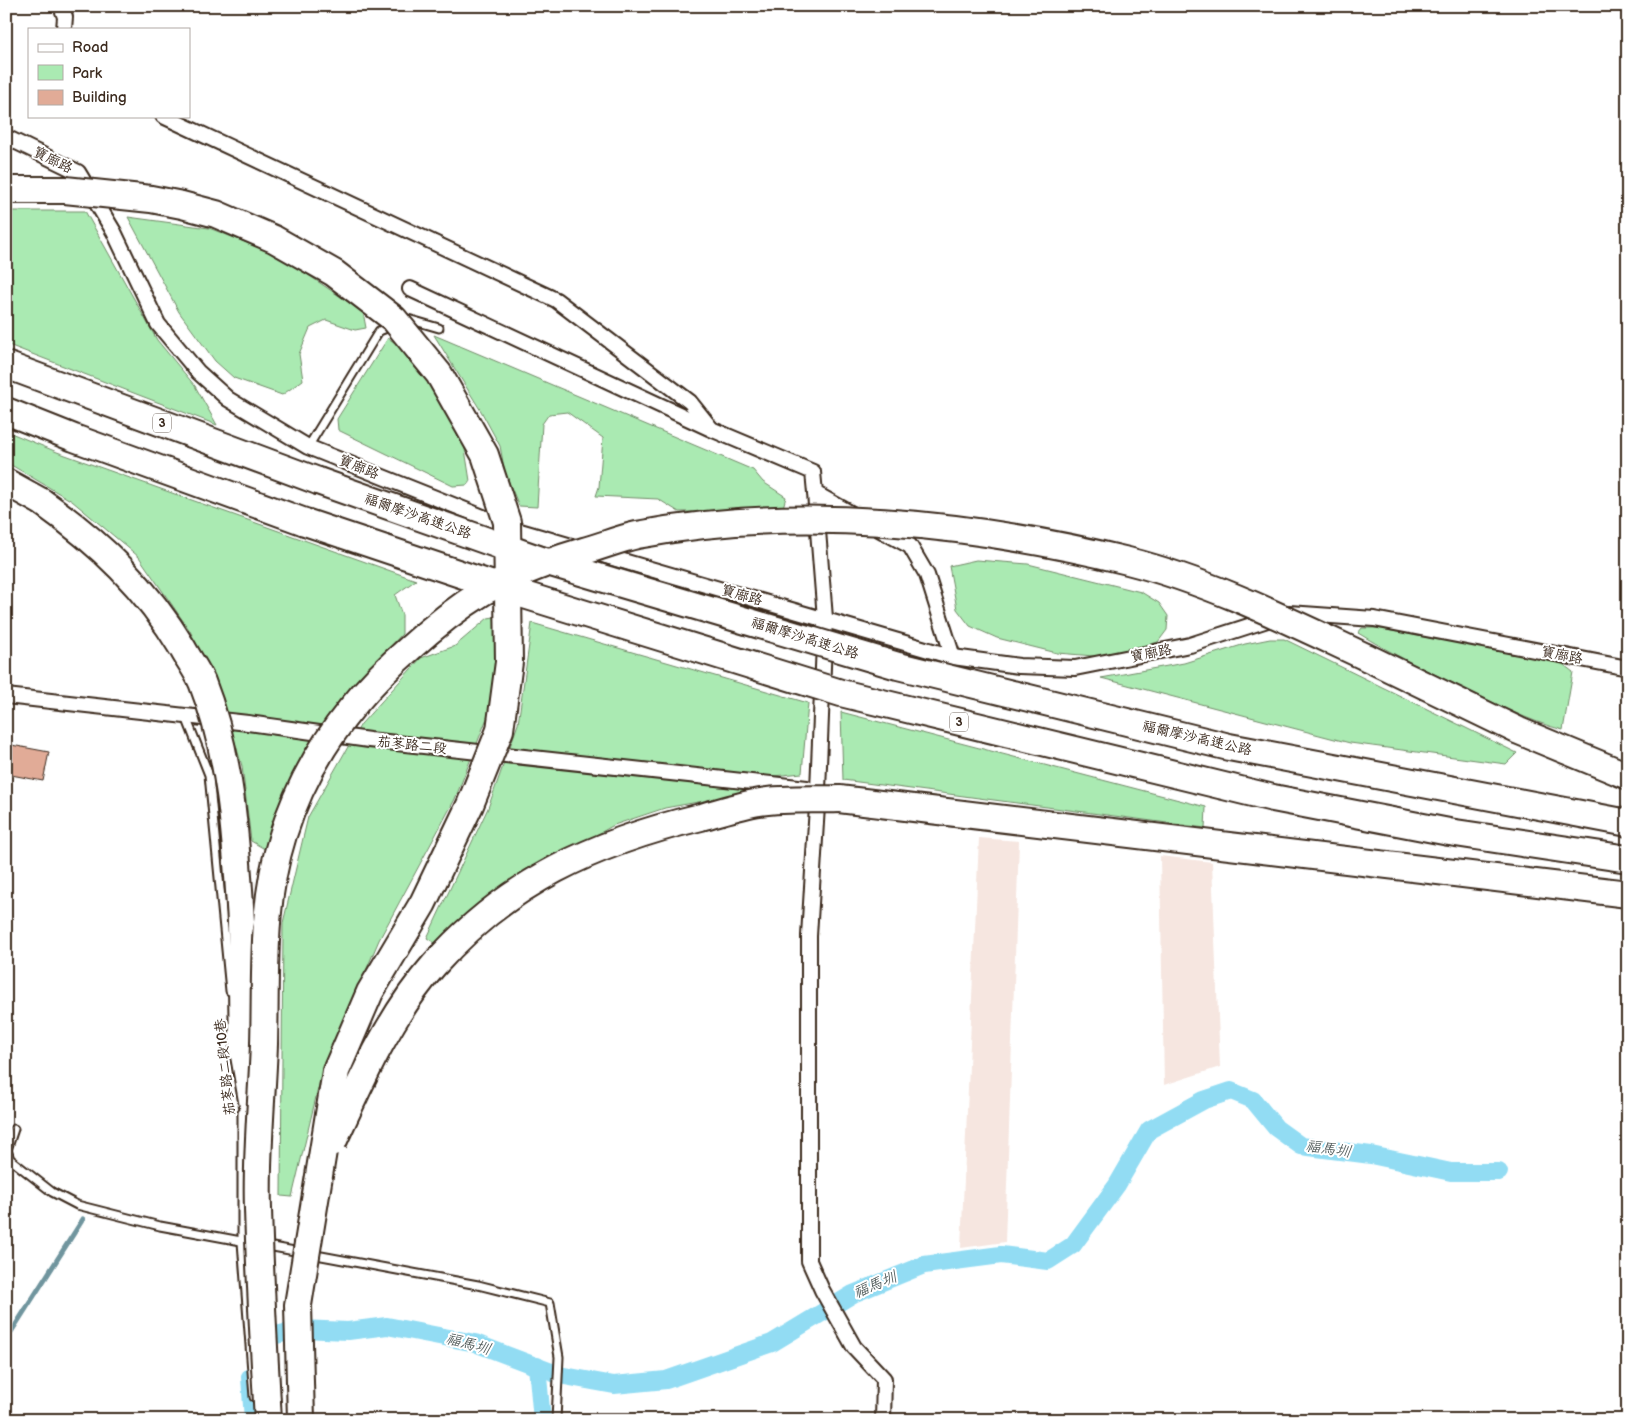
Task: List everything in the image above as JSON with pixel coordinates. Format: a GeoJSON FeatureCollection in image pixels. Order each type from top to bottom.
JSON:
{"type":"FeatureCollection","features":[{"type":"Feature","properties":{"kind":"highway"},"geometry":{"type":"LineString","coordinates":[[6,190],[65,190],[151,199],[182,205],[216,214],[274,238],[334,272],[394,319],[439,374],[485,455],[507,522],[509,662],[500,730],[462,823],[423,903],[370,992],[336,1071],[298,1305],[301,1420]]}},
{"type":"Feature","properties":{"kind":"highway","name":"福爾摩沙高速公路"},"geometry":{"type":"LineString","coordinates":[[6,365],[318,481],[541,560],[898,666],[1229,747],[1628,823]]}},
{"type":"Feature","properties":{"kind":"highway","name":"3"},"geometry":{"type":"LineString","coordinates":[[6,411],[74,438],[411,559],[841,693],[1273,798],[1449,832],[1628,859]]}},
{"type":"Feature","properties":{"kind":"highway"},"geometry":{"type":"LineString","coordinates":[[6,482],[42,502],[72,523],[119,564],[163,615],[201,681],[220,741],[235,824],[241,922],[243,1050],[259,1138]]}},
{"type":"Feature","properties":{"kind":"highway"},"geometry":{"type":"LineString","coordinates":[[261,1415],[258,1207],[264,1041],[264,938],[271,886],[282,837],[302,782],[335,727],[384,670],[428,632],[484,592],[549,562],[634,536],[698,526],[778,520],[843,521],[973,531],[1132,562],[1228,594],[1519,731],[1628,776]]}},
{"type":"Feature","properties":{"kind":"highway"},"geometry":{"type":"LineString","coordinates":[[318,1174],[370,1062],[402,1010],[434,966],[480,918],[528,885],[599,848],[636,834],[760,802],[849,800],[1628,894]]}},
{"type":"Feature","properties":{"kind":"street"},"geometry":{"type":"LineString","coordinates":[[62,6],[65,17],[64,28]]}},
{"type":"Feature","properties":{"kind":"street"},"geometry":{"type":"LineString","coordinates":[[167,118],[556,300],[690,402],[711,429]]}},
{"type":"Feature","properties":{"kind":"street","name":"寶廍路"},"geometry":{"type":"LineString","coordinates":[[6,138],[78,172],[114,232],[158,324],[198,372],[228,399],[308,447],[513,529],[954,656],[1019,666],[1075,668],[1190,645],[1289,613],[1374,619],[1628,668]]}},
{"type":"Feature","properties":{"kind":"street"},"geometry":{"type":"LineString","coordinates":[[410,289],[711,429],[813,472],[825,618],[818,790],[808,936],[809,1261],[822,1290],[854,1347],[884,1379],[883,1420]]}},
{"type":"Feature","properties":{"kind":"street"},"geometry":{"type":"LineString","coordinates":[[815,493],[910,546],[927,575],[954,656]]}},
{"type":"Feature","properties":{"kind":"street","name":"茄苳路二段"},"geometry":{"type":"LineString","coordinates":[[6,696],[248,723],[379,741],[818,790]]}},
{"type":"Feature","properties":{"kind":"lane"},"geometry":{"type":"LineString","coordinates":[[308,447],[379,331],[408,319],[439,328]]}},
{"type":"Feature","properties":{"kind":"lane","name":"茄苳路二段10巷"},"geometry":{"type":"LineString","coordinates":[[186,717],[209,774],[231,1001]]}},
{"type":"Feature","properties":{"kind":"lane","name":"茄苳路二段10巷"},"geometry":{"type":"LineString","coordinates":[[235,1040],[238,1069]]}},
{"type":"Feature","properties":{"kind":"lane","name":"茄苳路二段10巷"},"geometry":{"type":"LineString","coordinates":[[242,1107],[244,1127],[242,1242],[261,1415]]}},
{"type":"Feature","properties":{"kind":"lane"},"geometry":{"type":"LineString","coordinates":[[14,1129],[7,1150],[10,1159],[52,1192],[76,1205],[160,1226],[478,1285],[550,1303],[559,1357],[556,1420]]}},
{"type":"Feature","properties":{"kind":"shaded area"},"geometry":{"type":"Polygon","coordinates":[[[979,838],[1019,841],[1005,1242],[961,1248],[979,838]]]}},
{"type":"Feature","properties":{"kind":"shaded area"},"geometry":{"type":"Polygon","coordinates":[[[1160,856],[1212,862],[1220,1067],[1164,1085],[1160,856]]]}},
{"type":"Feature","properties":{"kind":"green space"},"geometry":{"type":"Polygon","coordinates":[[[6,211],[85,211],[157,340],[195,386],[217,425],[6,344],[6,211]]]}},
{"type":"Feature","properties":{"kind":"green space"},"geometry":{"type":"Polygon","coordinates":[[[128,217],[209,228],[280,256],[363,312],[366,328],[355,330],[326,320],[310,328],[299,354],[303,380],[282,395],[234,378],[215,361],[179,312],[128,217]]]}},
{"type":"Feature","properties":{"kind":"green space"},"geometry":{"type":"Polygon","coordinates":[[[434,335],[753,470],[763,482],[786,497],[782,511],[679,512],[658,499],[596,496],[599,487],[603,438],[567,412],[549,414],[542,424],[537,507],[519,506],[505,473],[500,446],[481,411],[434,335]]]}},
{"type":"Feature","properties":{"kind":"green space"},"geometry":{"type":"Polygon","coordinates":[[[388,338],[401,347],[429,382],[464,443],[470,481],[467,485],[453,486],[338,430],[337,419],[388,338]]]}},
{"type":"Feature","properties":{"kind":"green space"},"geometry":{"type":"Polygon","coordinates":[[[6,431],[57,452],[416,580],[395,595],[402,615],[402,634],[335,707],[291,781],[268,851],[251,841],[242,766],[221,695],[190,631],[139,557],[72,501],[6,462],[6,431]]]}},
{"type":"Feature","properties":{"kind":"green space"},"geometry":{"type":"Polygon","coordinates":[[[976,560],[1028,564],[1141,592],[1159,603],[1168,616],[1167,630],[1158,642],[1124,652],[1094,656],[1057,653],[997,638],[970,626],[957,609],[949,566],[976,560]]]}},
{"type":"Feature","properties":{"kind":"green space"},"geometry":{"type":"Polygon","coordinates":[[[494,617],[500,656],[489,713],[455,799],[379,940],[321,1076],[292,1197],[281,1196],[283,923],[308,817],[361,724],[421,658],[455,646],[488,618],[494,617]]]}},
{"type":"Feature","properties":{"kind":"green space"},"geometry":{"type":"Polygon","coordinates":[[[532,623],[808,703],[802,773],[754,778],[753,792],[665,808],[614,825],[495,892],[435,943],[427,938],[488,808],[518,724],[532,623]]]}},
{"type":"Feature","properties":{"kind":"green space"},"geometry":{"type":"Polygon","coordinates":[[[1362,628],[1376,628],[1560,662],[1573,672],[1563,730],[1512,712],[1410,662],[1358,633],[1362,628]]]}},
{"type":"Feature","properties":{"kind":"green space"},"geometry":{"type":"Polygon","coordinates":[[[1270,639],[1284,639],[1517,753],[1506,764],[1350,743],[1101,678],[1184,663],[1245,644],[1270,639]]]}},
{"type":"Feature","properties":{"kind":"green space"},"geometry":{"type":"Polygon","coordinates":[[[841,712],[1206,807],[1205,828],[843,780],[841,712]]]}},
{"type":"Feature","properties":{"kind":"building"},"geometry":{"type":"Polygon","coordinates":[[[6,744],[49,752],[43,781],[6,774],[6,744]]]}},
{"type":"Feature","properties":{"kind":"waterway","name":"福馬圳"},"geometry":{"type":"LineString","coordinates":[[259,1347],[268,1337],[301,1329],[348,1331],[387,1326],[475,1343],[559,1375],[614,1385],[666,1380],[772,1343],[853,1294],[924,1265],[1001,1255],[1048,1261],[1073,1245],[1117,1185],[1149,1130],[1204,1100],[1231,1091],[1253,1100],[1276,1128],[1301,1146],[1371,1155],[1451,1172],[1499,1172]]}},
{"type":"Feature","properties":{"kind":"waterway"},"geometry":{"type":"LineString","coordinates":[[6,1340],[83,1219]]}},
{"type":"Feature","properties":{"kind":"waterway"},"geometry":{"type":"LineString","coordinates":[[537,1366],[542,1420]]}},
{"type":"Feature","properties":{"kind":"waterway","name":"福馬圳"},"geometry":{"type":"LineString","coordinates":[[250,1377],[253,1420]]}}]}
